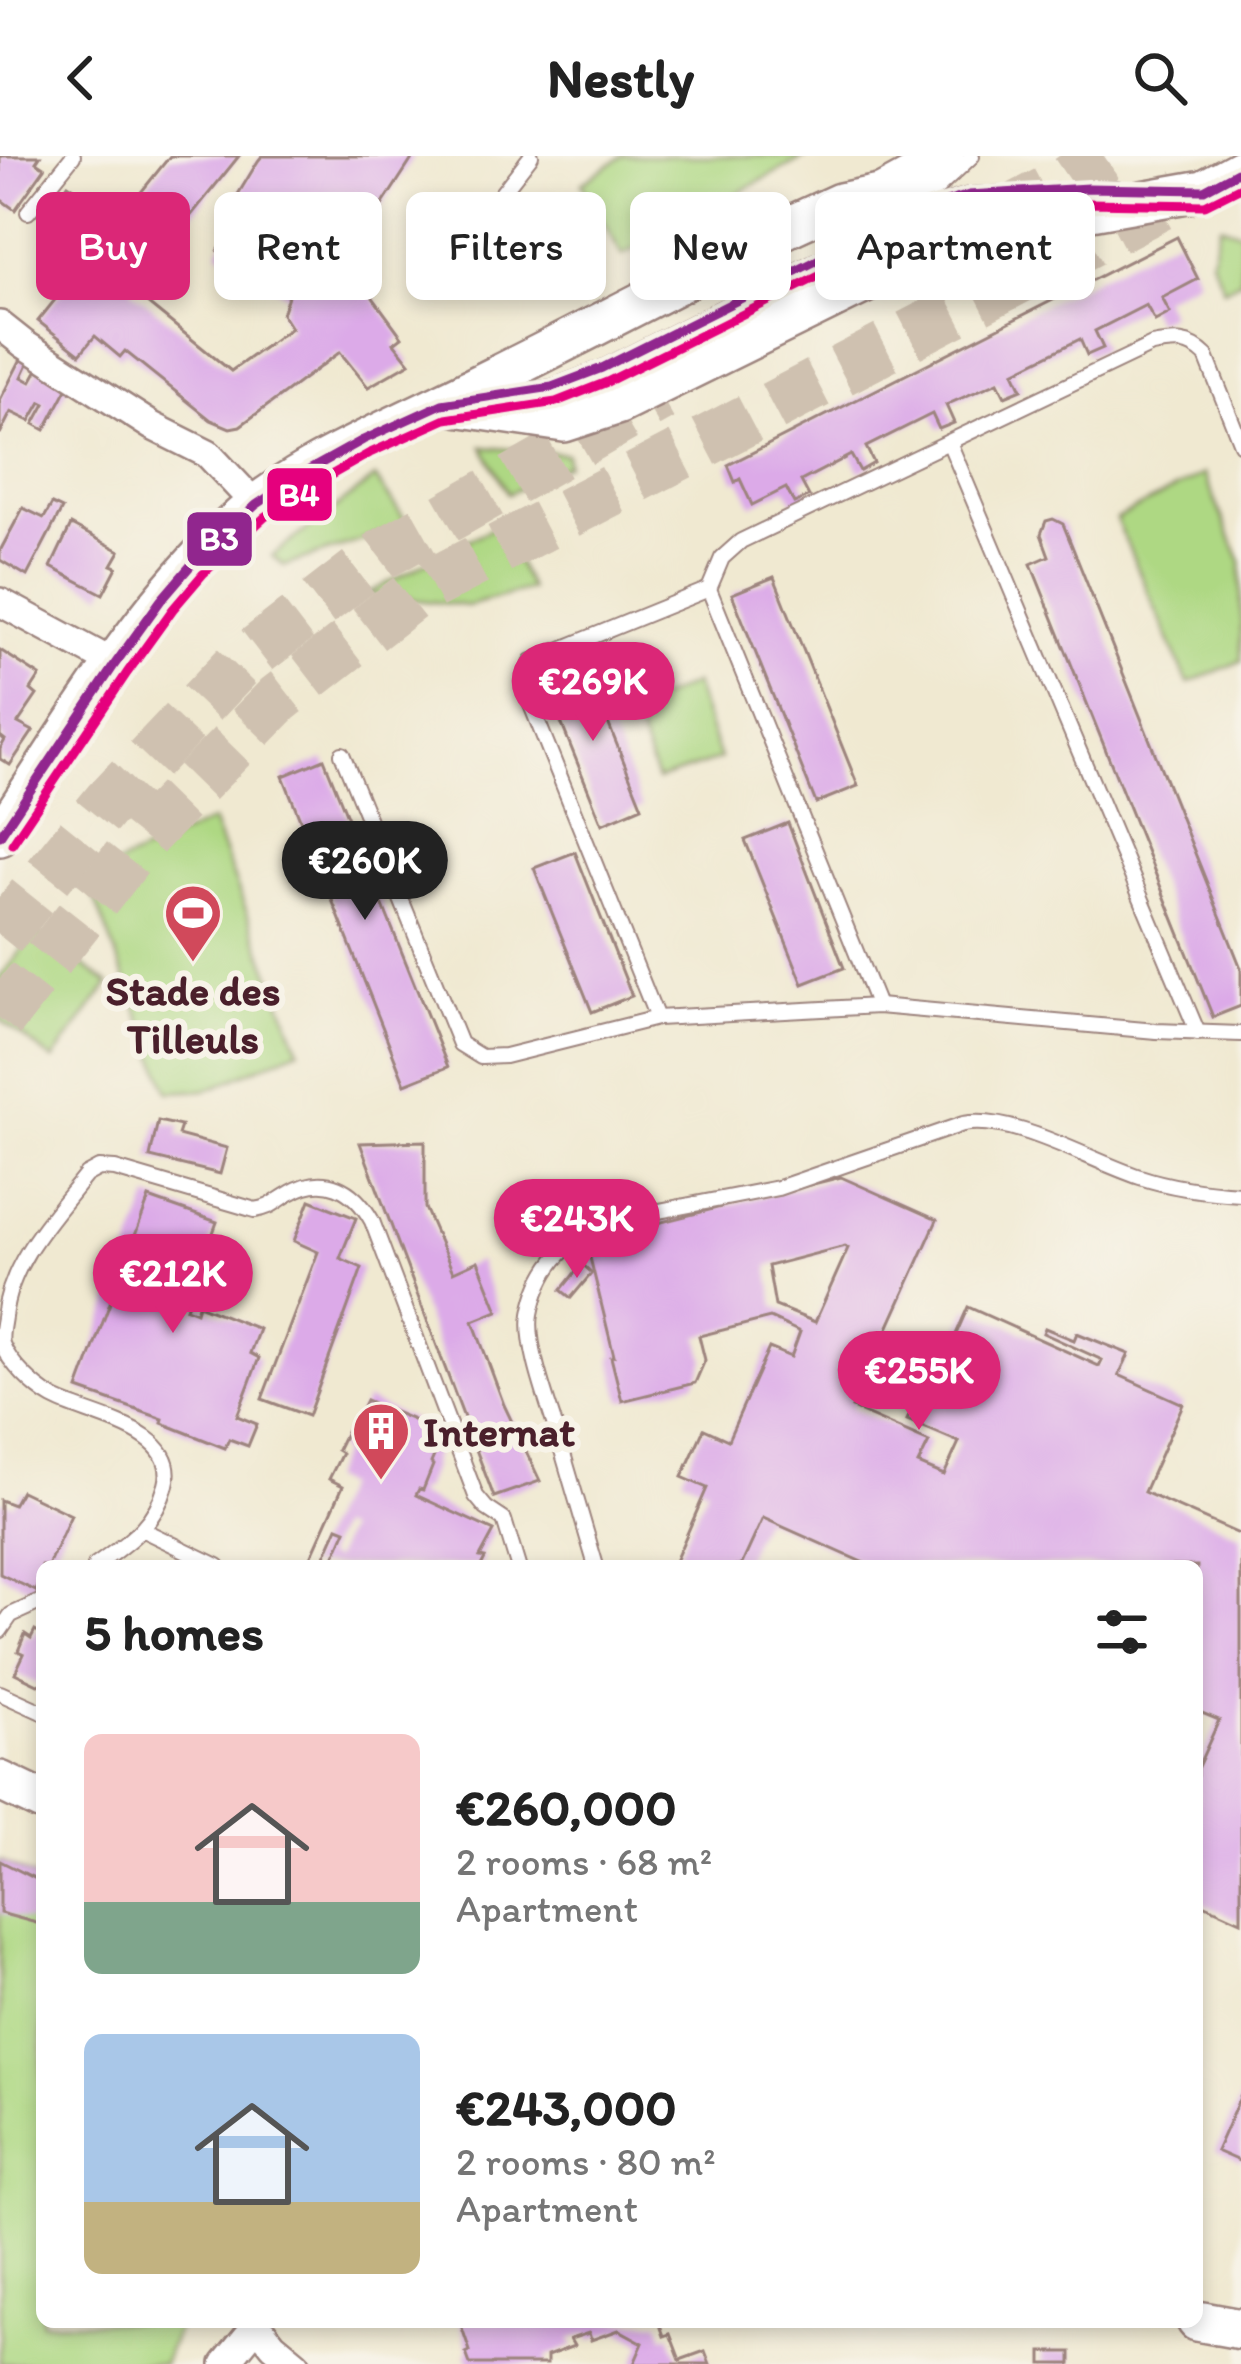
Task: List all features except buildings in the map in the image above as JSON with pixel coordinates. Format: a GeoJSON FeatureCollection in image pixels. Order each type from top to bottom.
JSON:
{"type":"FeatureCollection","features":[{"type":"Feature","properties":{"kind":"street"},"geometry":{"type":"LineString","coordinates":[[0,836],[161,600],[192,564],[256,506],[363,440],[840,202],[883,194],[944,156]]}},
{"type":"Feature","properties":{"kind":"street"},"geometry":{"type":"LineString","coordinates":[[442,404],[564,422],[620,404],[872,280],[897,249],[972,214],[1085,211],[1225,176]]}},
{"type":"Feature","properties":{"kind":"street"},"geometry":{"type":"LineString","coordinates":[[0,325],[152,426],[208,454],[256,506]]}},
{"type":"Feature","properties":{"kind":"street"},"geometry":{"type":"LineString","coordinates":[[0,602],[115,664]]}},
{"type":"Feature","properties":{"kind":"street"},"geometry":{"type":"LineString","coordinates":[[0,1781],[36,1798]]}},
{"type":"Feature","properties":{"kind":"street"},"geometry":{"type":"LineString","coordinates":[[1203,2322],[1241,2329]]}},
{"type":"Feature","properties":{"kind":"street"},"geometry":{"type":"LineString","coordinates":[[225,2364],[252,2328]]}},
{"type":"Feature","properties":{"kind":"street"},"geometry":{"type":"LineString","coordinates":[[259,2328],[296,2364]]}},
{"type":"Feature","properties":{"kind":"lane"},"geometry":{"type":"LineString","coordinates":[[28,212],[74,156]]}},
{"type":"Feature","properties":{"kind":"lane"},"geometry":{"type":"LineString","coordinates":[[503,192],[531,156]]}},
{"type":"Feature","properties":{"kind":"lane"},"geometry":{"type":"LineString","coordinates":[[932,192],[972,156]]}},
{"type":"Feature","properties":{"kind":"lane"},"geometry":{"type":"LineString","coordinates":[[1020,192],[1225,176]]}},
{"type":"Feature","properties":{"kind":"lane"},"geometry":{"type":"LineString","coordinates":[[442,404],[552,387],[602,368],[815,261]]}},
{"type":"Feature","properties":{"kind":"lane"},"geometry":{"type":"LineString","coordinates":[[878,1006],[709,589],[722,558],[742,541],[1152,345],[1174,341],[1195,345],[1206,356],[1241,445]]}},
{"type":"Feature","properties":{"kind":"lane"},"geometry":{"type":"LineString","coordinates":[[949,442],[1198,1033]]}},
{"type":"Feature","properties":{"kind":"lane"},"geometry":{"type":"LineString","coordinates":[[657,1018],[525,690],[532,661],[709,589]]}},
{"type":"Feature","properties":{"kind":"lane"},"geometry":{"type":"LineString","coordinates":[[342,754],[460,1044],[481,1057],[505,1056],[657,1018],[878,1006],[1241,1034]]}},
{"type":"Feature","properties":{"kind":"lane"},"geometry":{"type":"LineString","coordinates":[[594,1560],[537,1368],[530,1319],[552,1259],[602,1222],[778,1187],[985,1120],[1139,1177],[1191,1191],[1241,1194]]}},
{"type":"Feature","properties":{"kind":"lane"},"geometry":{"type":"LineString","coordinates":[[103,1560],[142,1530],[160,1507],[169,1474],[160,1450],[147,1437],[52,1397],[18,1369],[1,1341],[5,1303],[29,1246],[86,1175],[99,1168],[255,1210],[273,1207],[292,1191],[317,1184],[340,1187],[360,1199],[476,1496],[504,1520],[516,1560]]}},
{"type":"Feature","properties":{"kind":"lane"},"geometry":{"type":"LineString","coordinates":[[142,1530],[205,1560]]}},
{"type":"Feature","properties":{"kind":"lane"},"geometry":{"type":"LineString","coordinates":[[0,1630],[11,1615],[36,1608]]}},
{"type":"Feature","properties":{"kind":"lane"},"geometry":{"type":"LineString","coordinates":[[0,1693],[36,1709]]}},
{"type":"Feature","properties":{"kind":"green space"},"geometry":{"type":"Polygon","coordinates":[[[623,156],[807,156],[740,192],[630,192],[630,251],[622,255],[606,226],[606,192],[587,192],[582,183],[623,156]]]}},
{"type":"Feature","properties":{"kind":"green space"},"geometry":{"type":"Polygon","coordinates":[[[1220,225],[1241,232],[1241,280],[1224,289],[1211,259],[1220,225]]]}},
{"type":"Feature","properties":{"kind":"green space"},"geometry":{"type":"Polygon","coordinates":[[[483,447],[566,454],[567,464],[508,494],[483,447]]]}},
{"type":"Feature","properties":{"kind":"green space"},"geometry":{"type":"Polygon","coordinates":[[[1204,474],[1241,562],[1241,661],[1188,683],[1116,519],[1204,474]]]}},
{"type":"Feature","properties":{"kind":"green space"},"geometry":{"type":"Polygon","coordinates":[[[375,478],[409,525],[284,566],[272,556],[375,478]]]}},
{"type":"Feature","properties":{"kind":"green space"},"geometry":{"type":"Polygon","coordinates":[[[499,524],[530,589],[467,606],[367,594],[499,524]]]}},
{"type":"Feature","properties":{"kind":"green space"},"geometry":{"type":"Polygon","coordinates":[[[694,684],[720,759],[657,780],[631,711],[694,684]]]}},
{"type":"Feature","properties":{"kind":"green space","name":"Stade des Tilleuls"},"geometry":{"type":"Polygon","coordinates":[[[212,821],[299,1049],[205,1090],[169,1092],[87,879],[212,821]]]}},
{"type":"Feature","properties":{"kind":"green space"},"geometry":{"type":"Polygon","coordinates":[[[35,931],[109,984],[53,1060],[0,1019],[0,978],[35,931]]]}},
{"type":"Feature","properties":{"kind":"green space"},"geometry":{"type":"Polygon","coordinates":[[[0,1861],[36,1879],[36,2328],[178,2328],[163,2364],[0,2364],[0,1861]]]}},
{"type":"Feature","properties":{"kind":"tunnel"},"geometry":{"type":"LineString","coordinates":[[1046,192],[1104,156]]}},
{"type":"Feature","properties":{"kind":"tunnel"},"geometry":{"type":"LineString","coordinates":[[0,1019],[146,834],[278,699],[416,592],[1183,193]]}},
{"type":"Feature","properties":{"kind":"tunnel"},"geometry":{"type":"LineString","coordinates":[[0,936],[108,802],[238,665],[381,555],[661,396]]}},
{"type":"Feature","properties":{"kind":"transit line","name":"B3"},"geometry":{"type":"LineString","coordinates":[[0,836],[115,664],[192,564],[256,505],[363,440],[442,404],[552,387],[602,368],[892,219],[969,195],[1088,188],[1204,190],[1241,170]]}},
{"type":"Feature","properties":{"kind":"transit line","name":"B4"},"geometry":{"type":"LineString","coordinates":[[12,844],[127,673],[203,574],[265,517],[370,453],[446,419],[556,402],[607,382],[898,233],[972,210],[1088,203],[1205,205],[1241,187]]}},
{"type":"Feature","properties":{"kind":"place","name":"Stade des Tilleuls"},"geometry":{"type":"Point","coordinates":[193,964]}},
{"type":"Feature","properties":{"kind":"place","name":"Internat"},"geometry":{"type":"Point","coordinates":[381,1482]}}]}
